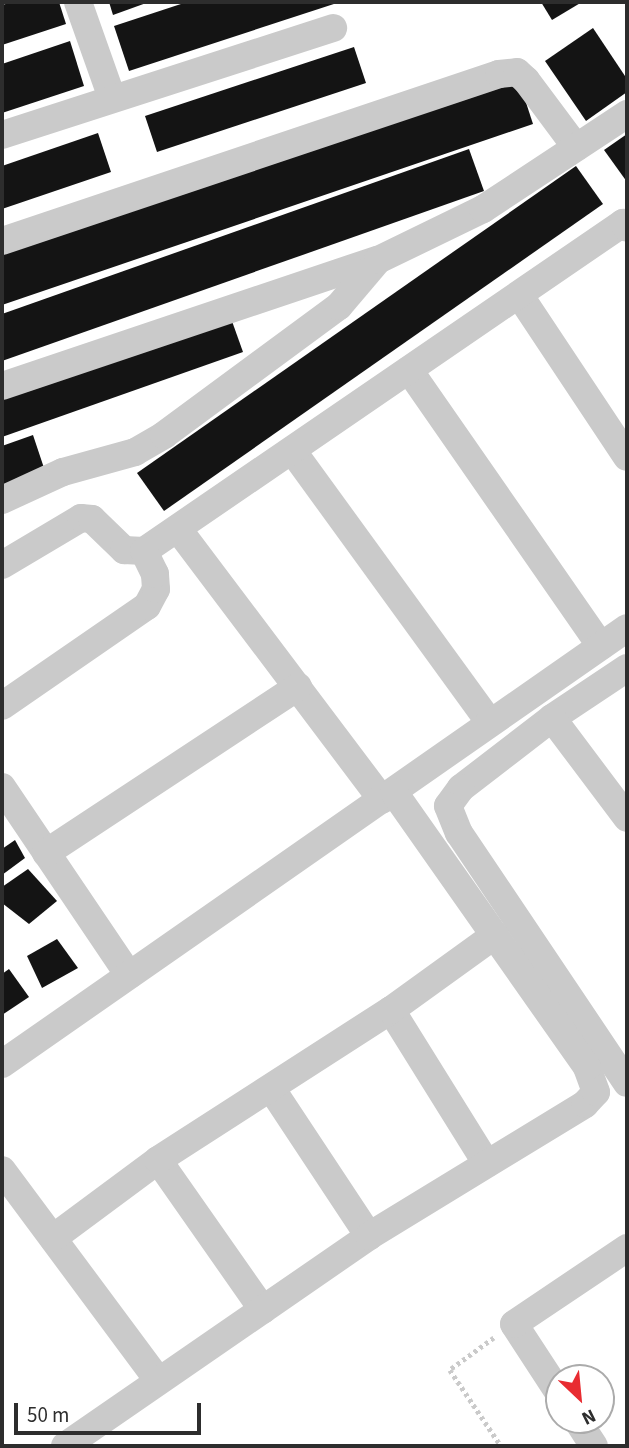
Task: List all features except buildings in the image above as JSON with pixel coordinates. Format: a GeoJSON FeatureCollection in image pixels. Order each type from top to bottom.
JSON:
{"type":"FeatureCollection","features":[{"type":"Feature","properties":{"kind":"street"},"geometry":{"type":"LineString","coordinates":[[78,2],[112,98]]}},
{"type":"Feature","properties":{"kind":"street"},"geometry":{"type":"LineString","coordinates":[[2,135],[333,28]]}},
{"type":"Feature","properties":{"kind":"street"},"geometry":{"type":"LineString","coordinates":[[2,241],[499,74],[517,72],[526,80],[576,147]]}},
{"type":"Feature","properties":{"kind":"street"},"geometry":{"type":"LineString","coordinates":[[2,386],[378,260],[483,209],[627,114]]}},
{"type":"Feature","properties":{"kind":"street"},"geometry":{"type":"LineString","coordinates":[[2,565],[81,519],[92,519],[124,550],[144,551],[294,453],[409,370],[626,224]]}},
{"type":"Feature","properties":{"kind":"street"},"geometry":{"type":"LineString","coordinates":[[2,500],[63,472],[135,452],[164,435],[339,306],[378,260]]}},
{"type":"Feature","properties":{"kind":"street"},"geometry":{"type":"LineString","coordinates":[[520,296],[627,457]]}},
{"type":"Feature","properties":{"kind":"street"},"geometry":{"type":"LineString","coordinates":[[409,370],[601,646]]}},
{"type":"Feature","properties":{"kind":"street"},"geometry":{"type":"LineString","coordinates":[[294,453],[488,720]]}},
{"type":"Feature","properties":{"kind":"street"},"geometry":{"type":"LineString","coordinates":[[65,1446],[369,1236],[585,1104],[596,1085],[495,935],[388,796],[298,687],[178,529]]}},
{"type":"Feature","properties":{"kind":"street"},"geometry":{"type":"LineString","coordinates":[[2,706],[147,606],[156,589],[155,574],[144,551]]}},
{"type":"Feature","properties":{"kind":"street"},"geometry":{"type":"LineString","coordinates":[[2,1064],[388,796],[488,720],[627,628]]}},
{"type":"Feature","properties":{"kind":"street"},"geometry":{"type":"LineString","coordinates":[[626,1077],[459,832],[448,806],[461,788],[552,718],[627,668]]}},
{"type":"Feature","properties":{"kind":"street"},"geometry":{"type":"LineString","coordinates":[[46,853],[298,687]]}},
{"type":"Feature","properties":{"kind":"street"},"geometry":{"type":"LineString","coordinates":[[552,718],[627,818]]}},
{"type":"Feature","properties":{"kind":"street"},"geometry":{"type":"LineString","coordinates":[[2,787],[129,975]]}},
{"type":"Feature","properties":{"kind":"street"},"geometry":{"type":"LineString","coordinates":[[53,1238],[158,1160],[391,1010],[495,935]]}},
{"type":"Feature","properties":{"kind":"street"},"geometry":{"type":"LineString","coordinates":[[391,1010],[487,1164]]}},
{"type":"Feature","properties":{"kind":"street"},"geometry":{"type":"LineString","coordinates":[[271,1088],[369,1236]]}},
{"type":"Feature","properties":{"kind":"street"},"geometry":{"type":"LineString","coordinates":[[158,1160],[263,1310]]}},
{"type":"Feature","properties":{"kind":"street"},"geometry":{"type":"LineString","coordinates":[[2,1170],[158,1380]]}},
{"type":"Feature","properties":{"kind":"street"},"geometry":{"type":"LineString","coordinates":[[545,1372],[514,1324],[624,1257]]}},
{"type":"Feature","properties":{"kind":"path"},"geometry":{"type":"LineString","coordinates":[[501,1446],[450,1370],[514,1324]]}}]}
